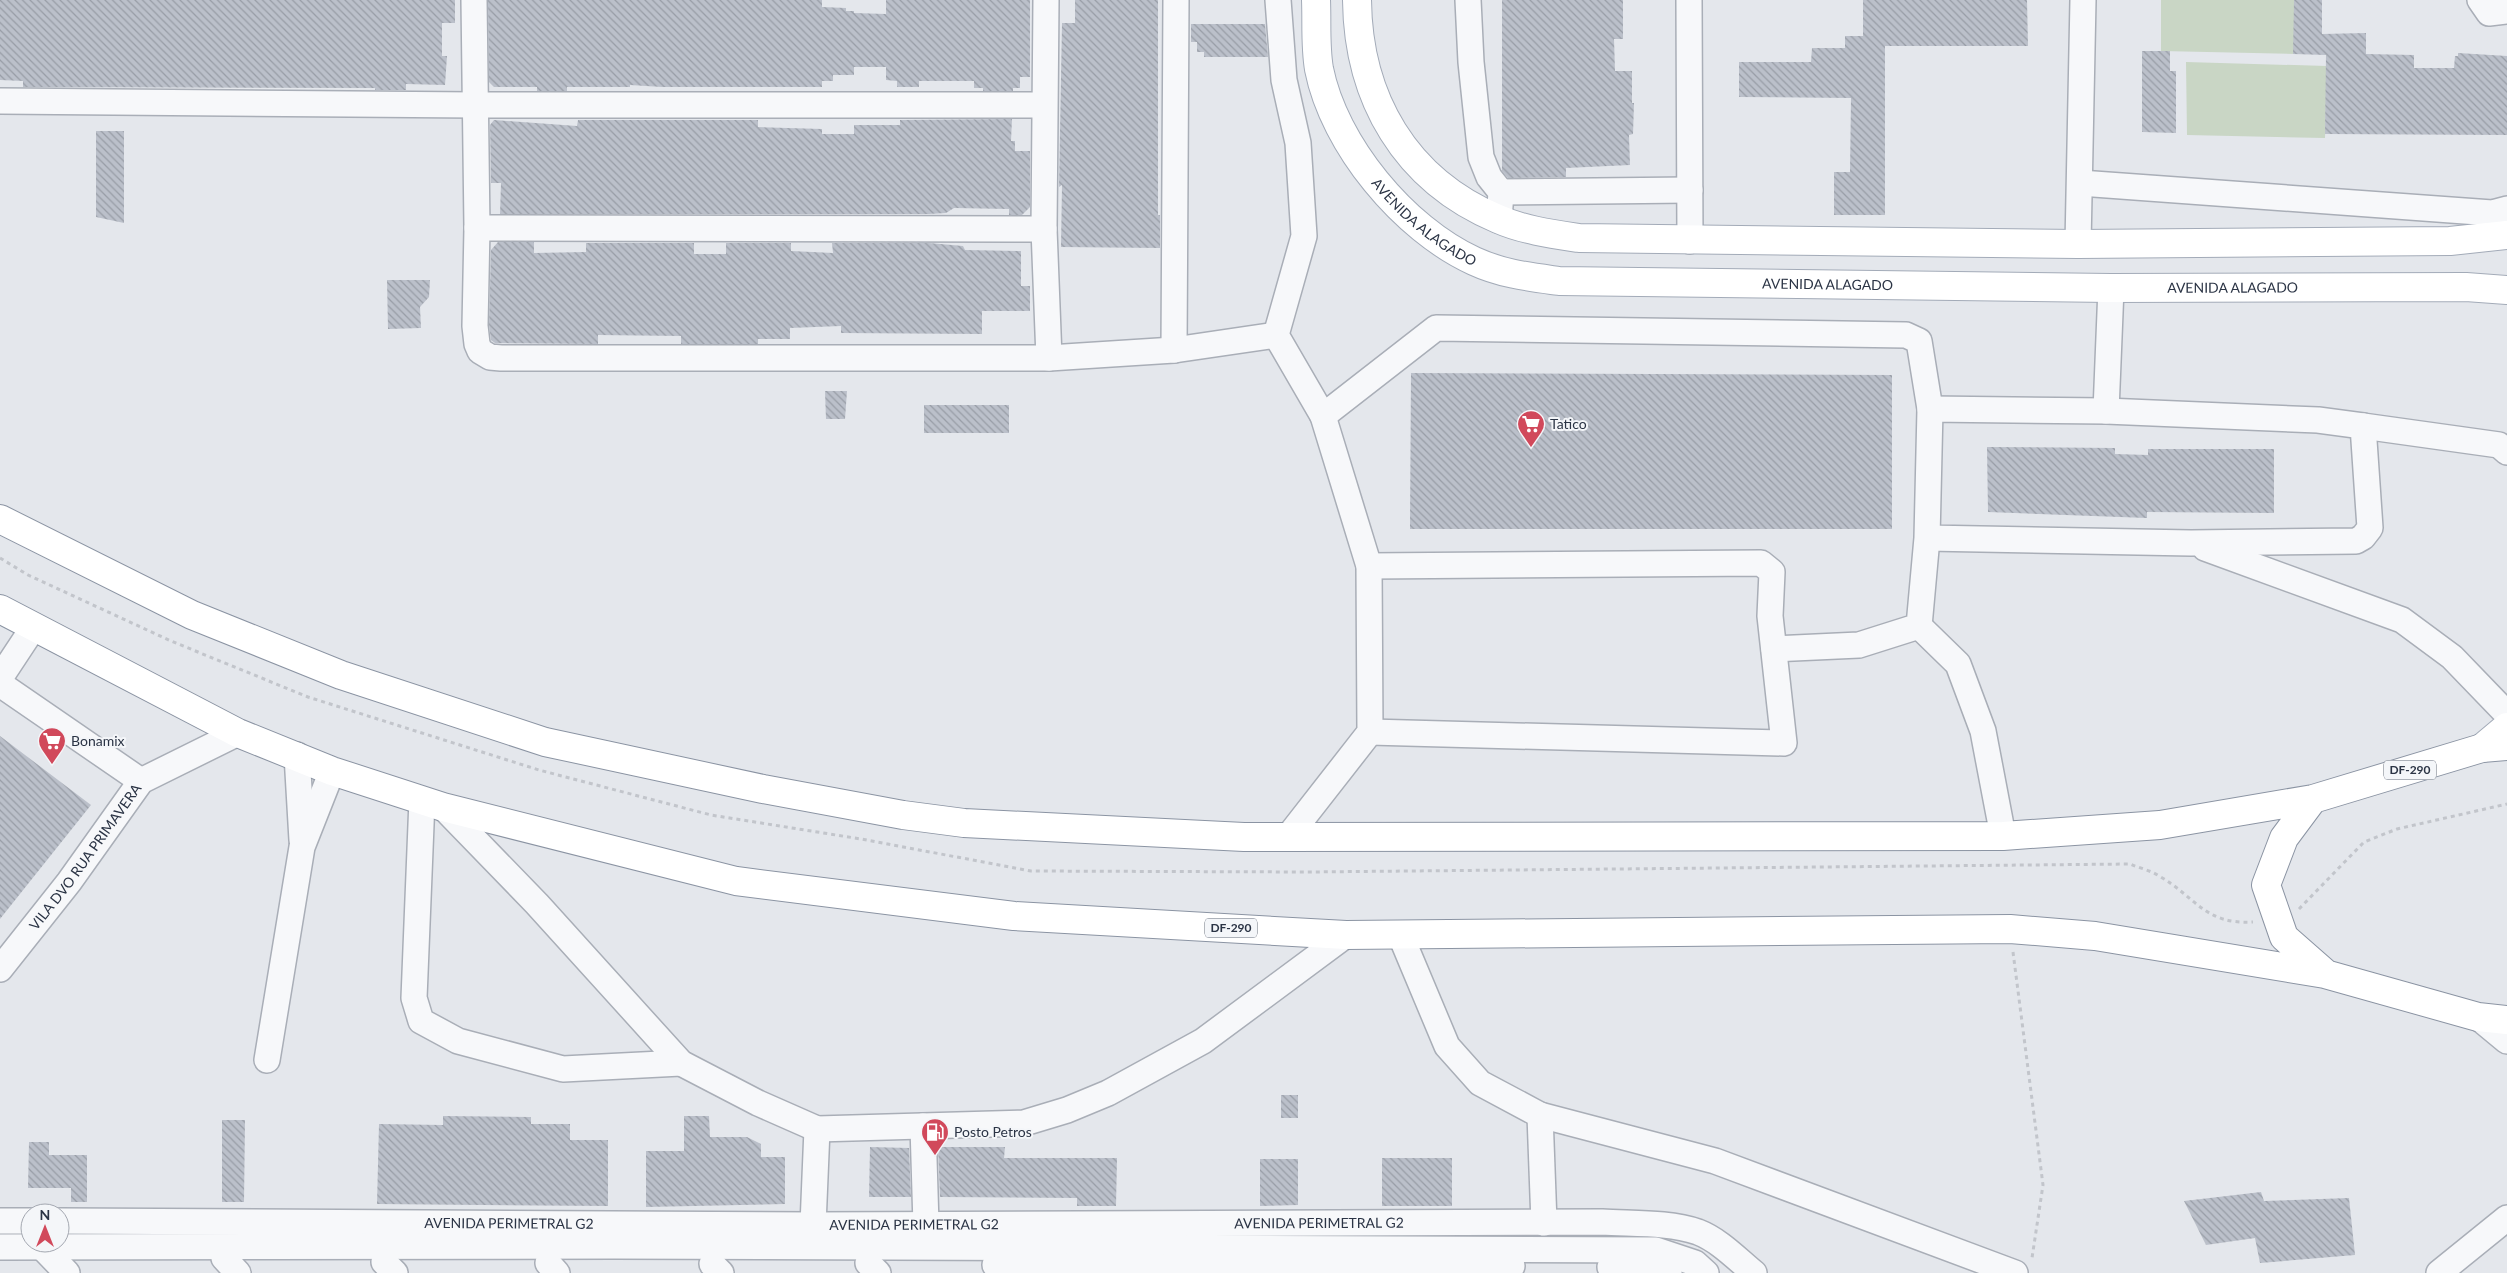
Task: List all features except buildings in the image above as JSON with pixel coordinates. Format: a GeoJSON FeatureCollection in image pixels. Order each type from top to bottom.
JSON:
{"type":"FeatureCollection","features":[{"type":"Feature","properties":{"kind":"main road","name":"AVENIDA ALAGADO"},"geometry":{"type":"LineString","coordinates":[[1316,0],[1319,68],[1331,108],[1351,148],[1374,181],[1408,215],[1449,247],[1474,262],[1512,275],[1559,281],[2112,288],[2466,287],[2507,290]]}},
{"type":"Feature","properties":{"kind":"main road"},"geometry":{"type":"LineString","coordinates":[[1357,0],[1364,68],[1374,97],[1387,125],[1414,159],[1441,185],[1474,207],[1499,220],[1540,232],[1579,238],[1690,241],[2078,244],[2450,241],[2507,235]]}},
{"type":"Feature","properties":{"kind":"main road","name":"DF-290"},"geometry":{"type":"LineString","coordinates":[[0,519],[192,615],[341,675],[545,742],[763,789],[929,818],[1003,825],[1244,837],[2003,836],[2160,825],[2313,799],[2494,747]]}},
{"type":"Feature","properties":{"kind":"main road","name":"DF-290"},"geometry":{"type":"LineString","coordinates":[[0,609],[33,628],[238,733],[297,755],[332,771],[432,803],[736,881],[1014,916],[1346,935],[2010,929],[2095,936],[2325,974],[2478,1017],[2507,1020]]}},
{"type":"Feature","properties":{"kind":"main road"},"geometry":{"type":"LineString","coordinates":[[2494,747],[2507,727]]}},
{"type":"Feature","properties":{"kind":"main road"},"geometry":{"type":"LineString","coordinates":[[2313,799],[2284,838],[2266,886],[2284,938],[2325,974]]}},
{"type":"Feature","properties":{"kind":"street"},"geometry":{"type":"LineString","coordinates":[[474,0],[477,228],[475,326],[477,344],[480,351],[490,357],[1049,358],[1174,350],[1276,335]]}},
{"type":"Feature","properties":{"kind":"street"},"geometry":{"type":"LineString","coordinates":[[1046,0],[1044,229],[1049,358]]}},
{"type":"Feature","properties":{"kind":"street"},"geometry":{"type":"LineString","coordinates":[[1174,350],[1176,0]]}},
{"type":"Feature","properties":{"kind":"street"},"geometry":{"type":"LineString","coordinates":[[1278,0],[1284,80],[1298,143],[1304,236],[1276,335],[1323,416],[1369,566],[1370,732],[1288,837]]}},
{"type":"Feature","properties":{"kind":"street"},"geometry":{"type":"LineString","coordinates":[[1468,0],[1471,62],[1481,157],[1489,177],[1501,192],[1499,220]]}},
{"type":"Feature","properties":{"kind":"street"},"geometry":{"type":"LineString","coordinates":[[1690,0],[1690,241]]}},
{"type":"Feature","properties":{"kind":"street"},"geometry":{"type":"LineString","coordinates":[[2078,244],[2084,0]]}},
{"type":"Feature","properties":{"kind":"street"},"geometry":{"type":"LineString","coordinates":[[2480,0],[2489,13],[2507,11]]}},
{"type":"Feature","properties":{"kind":"street"},"geometry":{"type":"LineString","coordinates":[[0,101],[476,105],[1044,105]]}},
{"type":"Feature","properties":{"kind":"street"},"geometry":{"type":"LineString","coordinates":[[2080,183],[2492,213],[2507,210]]}},
{"type":"Feature","properties":{"kind":"street"},"geometry":{"type":"LineString","coordinates":[[1501,192],[1690,190]]}},
{"type":"Feature","properties":{"kind":"street"},"geometry":{"type":"LineString","coordinates":[[477,228],[1044,229]]}},
{"type":"Feature","properties":{"kind":"street"},"geometry":{"type":"LineString","coordinates":[[2106,412],[2112,288]]}},
{"type":"Feature","properties":{"kind":"street"},"geometry":{"type":"LineString","coordinates":[[1323,416],[1436,328],[1906,335],[1919,341],[1930,409],[1927,538],[1919,626]]}},
{"type":"Feature","properties":{"kind":"street"},"geometry":{"type":"LineString","coordinates":[[1930,409],[2106,412],[2318,420],[2499,445],[2507,452]]}},
{"type":"Feature","properties":{"kind":"street"},"geometry":{"type":"LineString","coordinates":[[1927,538],[2190,543],[2356,541],[2363,537],[2370,528],[2363,426]]}},
{"type":"Feature","properties":{"kind":"street"},"geometry":{"type":"LineString","coordinates":[[2190,543],[2402,620],[2452,657],[2507,714]]}},
{"type":"Feature","properties":{"kind":"street"},"geometry":{"type":"LineString","coordinates":[[1369,566],[1761,562],[1772,572],[1770,616],[1784,743],[1370,732]]}},
{"type":"Feature","properties":{"kind":"street"},"geometry":{"type":"LineString","coordinates":[[1774,649],[1859,645],[1919,626]]}},
{"type":"Feature","properties":{"kind":"street"},"geometry":{"type":"LineString","coordinates":[[1919,626],[1958,664],[1983,730],[2003,836]]}},
{"type":"Feature","properties":{"kind":"street"},"geometry":{"type":"LineString","coordinates":[[0,678],[33,628]]}},
{"type":"Feature","properties":{"kind":"street"},"geometry":{"type":"LineString","coordinates":[[0,684],[141,781]]}},
{"type":"Feature","properties":{"kind":"street","name":"VILA DVO RUA PRIMAVERA"},"geometry":{"type":"LineString","coordinates":[[0,969],[69,882],[141,781],[238,733]]}},
{"type":"Feature","properties":{"kind":"street"},"geometry":{"type":"LineString","coordinates":[[297,755],[302,847]]}},
{"type":"Feature","properties":{"kind":"street"},"geometry":{"type":"LineString","coordinates":[[267,1060],[302,847],[332,771]]}},
{"type":"Feature","properties":{"kind":"street"},"geometry":{"type":"LineString","coordinates":[[432,803],[414,998],[420,1021],[458,1041],[563,1069],[681,1063]]}},
{"type":"Feature","properties":{"kind":"street"},"geometry":{"type":"LineString","coordinates":[[432,803],[537,904],[681,1063],[758,1103],[817,1129],[1024,1123],[1067,1110],[1108,1093],[1203,1041],[1346,935]]}},
{"type":"Feature","properties":{"kind":"street"},"geometry":{"type":"LineString","coordinates":[[1400,934],[1447,1046],[1480,1083],[1540,1115],[1715,1161],[2023,1268]]}},
{"type":"Feature","properties":{"kind":"street"},"geometry":{"type":"LineString","coordinates":[[2478,1017],[2507,1041]]}},
{"type":"Feature","properties":{"kind":"street"},"geometry":{"type":"LineString","coordinates":[[1540,1115],[1544,1223]]}},
{"type":"Feature","properties":{"kind":"street"},"geometry":{"type":"LineString","coordinates":[[923,1126],[926,1225]]}},
{"type":"Feature","properties":{"kind":"street"},"geometry":{"type":"LineString","coordinates":[[813,1225],[817,1129]]}},
{"type":"Feature","properties":{"kind":"street"},"geometry":{"type":"LineString","coordinates":[[2440,1273],[2507,1218]]}},
{"type":"Feature","properties":{"kind":"street"},"geometry":{"type":"LineString","coordinates":[[0,1221],[20,1221]]}},
{"type":"Feature","properties":{"kind":"street","name":"AVENIDA PERIMETRAL G2"},"geometry":{"type":"LineString","coordinates":[[70,1221],[672,1245],[813,1225],[1638,1224],[1674,1227],[1699,1232],[1730,1252],[1754,1273]]}},
{"type":"Feature","properties":{"kind":"street"},"geometry":{"type":"LineString","coordinates":[[1305,1223],[1304,1258],[1656,1250],[1695,1263],[1706,1273]]}},
{"type":"Feature","properties":{"kind":"street"},"geometry":{"type":"LineString","coordinates":[[672,1245],[1247,1258],[1246,1224]]}},
{"type":"Feature","properties":{"kind":"street"},"geometry":{"type":"LineString","coordinates":[[0,1247],[51,1256],[615,1243]]}},
{"type":"Feature","properties":{"kind":"street","name":"AVENIDA PERIMETRAL G2"},"geometry":{"type":"LineString","coordinates":[[0,1261],[51,1256],[231,1265],[553,1268],[615,1243],[672,1245],[717,1268],[1205,1270],[1247,1258],[1304,1258],[1371,1271],[1641,1267],[1669,1273]]}},
{"type":"Feature","properties":{"kind":"path"},"geometry":{"type":"LineString","coordinates":[[2010,929],[2043,1185],[2023,1268]]}},
{"type":"Feature","properties":{"kind":"green space"},"geometry":{"type":"Polygon","coordinates":[[[2161,0],[2294,0],[2295,54],[2161,51],[2161,0]]]}},
{"type":"Feature","properties":{"kind":"green space"},"geometry":{"type":"Polygon","coordinates":[[[2186,62],[2327,66],[2325,138],[2187,135],[2186,62]]]}},
{"type":"Feature","properties":{"kind":"place","name":"Tatico"},"geometry":{"type":"Point","coordinates":[1531,448]}},
{"type":"Feature","properties":{"kind":"place","name":"Bonamix"},"geometry":{"type":"Point","coordinates":[52,765]}},
{"type":"Feature","properties":{"kind":"place","name":"Posto Petros"},"geometry":{"type":"Point","coordinates":[935,1156]}}]}
